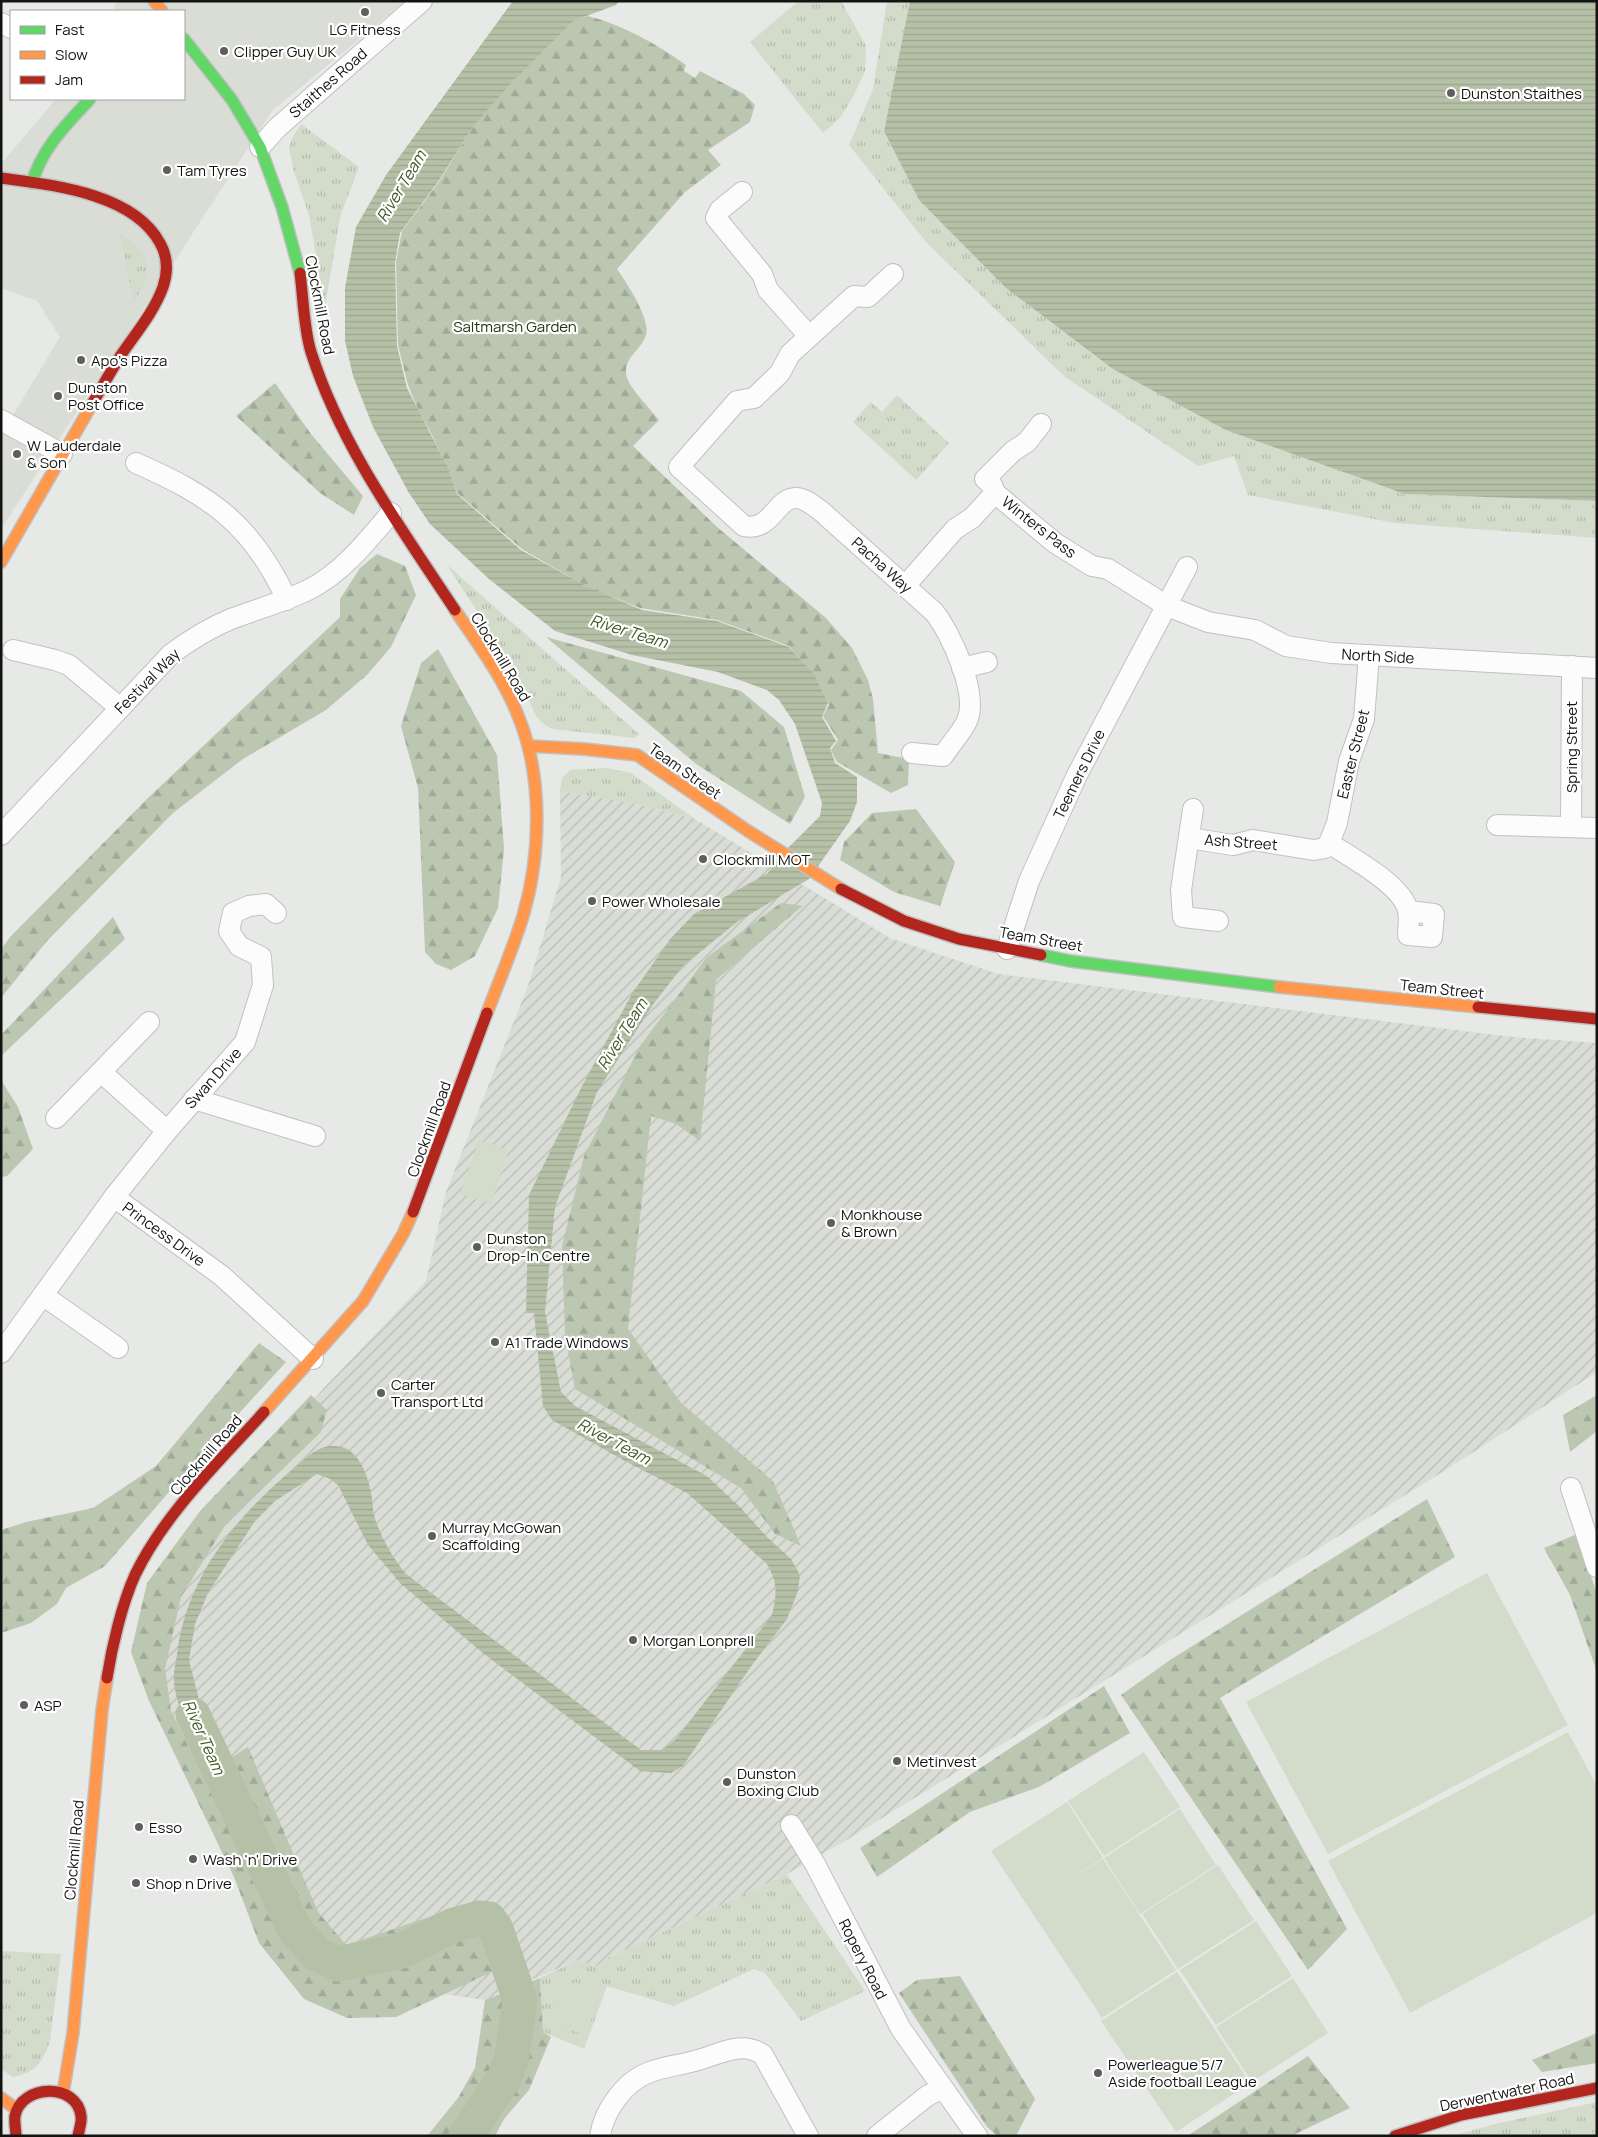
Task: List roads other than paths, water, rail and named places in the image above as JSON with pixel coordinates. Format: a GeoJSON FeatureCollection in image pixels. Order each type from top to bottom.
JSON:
{"type":"FeatureCollection","features":[{"type":"Feature","properties":{"kind":"main road","name":"Clockmill Road"},"geometry":{"type":"LineString","coordinates":[[63,2093],[73,2034],[102,1710],[113,1643],[135,1576],[167,1522],[212,1468],[313,1359],[363,1301],[404,1234],[420,1198],[523,916],[530,888],[537,839],[536,795],[529,746],[519,717],[486,655],[391,514],[338,422],[310,350],[300,274],[282,207],[260,147],[232,100],[185,40]]}},
{"type":"Feature","properties":{"kind":"main road"},"geometry":{"type":"LineString","coordinates":[[32,183],[35,168],[45,149],[89,100]]}},
{"type":"Feature","properties":{"kind":"main road"},"geometry":{"type":"LineString","coordinates":[[1,178],[84,194],[109,202],[144,221],[154,231],[165,251],[167,262],[164,285],[158,299],[119,359],[62,454],[1,562]]}},
{"type":"Feature","properties":{"kind":"main road","name":"Team Street"},"geometry":{"type":"LineString","coordinates":[[529,746],[584,749],[637,755],[748,831],[836,886],[904,920],[959,939],[1070,961],[1256,985],[1597,1019]]}},
{"type":"Feature","properties":{"kind":"main road","name":"Derwentwater Road"},"geometry":{"type":"LineString","coordinates":[[1395,2136],[1461,2115],[1597,2088]]}},
{"type":"Feature","properties":{"kind":"main road"},"geometry":{"type":"LineString","coordinates":[[16,2136],[13,2126],[16,2109],[21,2101],[36,2090],[45,2089],[63,2093],[71,2099],[80,2115],[78,2136]]}},
{"type":"Feature","properties":{"kind":"main road"},"geometry":{"type":"LineString","coordinates":[[1,2098],[16,2109]]}},
{"type":"Feature","properties":{"kind":"street","name":"Staithes Road"},"geometry":{"type":"LineString","coordinates":[[260,147],[277,128],[422,1]]}},
{"type":"Feature","properties":{"kind":"street"},"geometry":{"type":"LineString","coordinates":[[742,192],[720,210],[716,218],[762,274],[768,290],[808,336],[854,296],[868,297],[893,274]]}},
{"type":"Feature","properties":{"kind":"street","name":"Pacha Way"},"geometry":{"type":"LineString","coordinates":[[808,336],[790,354],[780,373],[754,398],[737,401],[679,467],[744,526],[753,528],[763,524],[788,500],[797,498],[821,510],[934,612],[956,648],[966,680],[969,709],[967,720],[943,756],[912,754]]}},
{"type":"Feature","properties":{"kind":"street"},"geometry":{"type":"LineString","coordinates":[[1,420],[62,454]]}},
{"type":"Feature","properties":{"kind":"street","name":"Winters Pass"},"geometry":{"type":"LineString","coordinates":[[1041,424],[1028,442],[1013,451],[985,478],[992,485],[996,493],[1055,543],[1092,566],[1108,569],[1167,606]]}},
{"type":"Feature","properties":{"kind":"street"},"geometry":{"type":"LineString","coordinates":[[136,463],[178,482],[202,496],[227,516],[246,534],[262,555],[287,600]]}},
{"type":"Feature","properties":{"kind":"street"},"geometry":{"type":"LineString","coordinates":[[905,586],[955,529],[972,518],[996,493]]}},
{"type":"Feature","properties":{"kind":"street","name":"Festival Way"},"geometry":{"type":"LineString","coordinates":[[1,835],[171,654],[191,639],[230,619],[287,600],[312,588],[338,570],[391,514]]}},
{"type":"Feature","properties":{"kind":"street","name":"Teemers Drive"},"geometry":{"type":"LineString","coordinates":[[1007,949],[1029,881],[1077,775],[1187,567]]}},
{"type":"Feature","properties":{"kind":"street","name":"North Side"},"geometry":{"type":"LineString","coordinates":[[1167,606],[1208,622],[1255,630],[1286,646],[1332,654],[1597,668]]}},
{"type":"Feature","properties":{"kind":"street"},"geometry":{"type":"LineString","coordinates":[[13,650],[69,665],[120,708]]}},
{"type":"Feature","properties":{"kind":"street","name":"Easter Street"},"geometry":{"type":"LineString","coordinates":[[1329,843],[1337,823],[1349,761],[1364,718],[1369,655]]}},
{"type":"Feature","properties":{"kind":"street"},"geometry":{"type":"LineString","coordinates":[[962,668],[988,662]]}},
{"type":"Feature","properties":{"kind":"street","name":"Spring Street"},"geometry":{"type":"LineString","coordinates":[[1571,828],[1572,666]]}},
{"type":"Feature","properties":{"kind":"street","name":"Ash Street"},"geometry":{"type":"LineString","coordinates":[[1193,809],[1181,890],[1183,916],[1218,921]]}},
{"type":"Feature","properties":{"kind":"street"},"geometry":{"type":"LineString","coordinates":[[1497,826],[1597,828]]}},
{"type":"Feature","properties":{"kind":"street","name":"Ash Street"},"geometry":{"type":"LineString","coordinates":[[1188,838],[1233,845],[1253,840],[1314,850],[1325,848],[1329,843]]}},
{"type":"Feature","properties":{"kind":"street"},"geometry":{"type":"LineString","coordinates":[[1329,843],[1392,887],[1408,911]]}},
{"type":"Feature","properties":{"kind":"street","name":"Swan Drive"},"geometry":{"type":"LineString","coordinates":[[114,1197],[167,1131],[245,1042],[263,985],[261,957],[239,946],[229,931],[233,913],[249,906],[266,904],[276,913]]}},
{"type":"Feature","properties":{"kind":"street"},"geometry":{"type":"LineString","coordinates":[[56,1118],[149,1022]]}},
{"type":"Feature","properties":{"kind":"street"},"geometry":{"type":"LineString","coordinates":[[100,1072],[167,1131]]}},
{"type":"Feature","properties":{"kind":"street"},"geometry":{"type":"LineString","coordinates":[[194,1100],[315,1136]]}},
{"type":"Feature","properties":{"kind":"street","name":"Princess Drive"},"geometry":{"type":"LineString","coordinates":[[1,1354],[114,1197],[222,1276],[313,1359]]}},
{"type":"Feature","properties":{"kind":"street"},"geometry":{"type":"LineString","coordinates":[[44,1296],[118,1348]]}},
{"type":"Feature","properties":{"kind":"street"},"geometry":{"type":"LineString","coordinates":[[1571,1488],[1597,1567]]}},
{"type":"Feature","properties":{"kind":"street","name":"Ropery Road"},"geometry":{"type":"LineString","coordinates":[[791,1825],[815,1864],[901,2029],[978,2136]]}},
{"type":"Feature","properties":{"kind":"street"},"geometry":{"type":"LineString","coordinates":[[600,2136],[612,2106],[621,2093],[637,2079],[648,2072],[688,2063],[737,2048],[757,2050],[763,2055],[808,2136]]}},
{"type":"Feature","properties":{"kind":"street"},"geometry":{"type":"LineString","coordinates":[[877,2136],[927,2096],[942,2088]]}},
{"type":"Feature","properties":{"kind":"water"},"geometry":{"type":"Polygon","coordinates":[[[513,1],[619,1],[616,5],[573,21],[513,81],[474,125],[438,182],[400,233],[395,263],[397,346],[407,388],[448,468],[457,494],[521,550],[584,585],[642,610],[717,621],[789,647],[814,674],[828,703],[822,717],[836,741],[830,748],[835,763],[857,777],[857,802],[850,821],[809,879],[737,922],[683,966],[654,1003],[597,1092],[555,1207],[545,1312],[561,1392],[575,1406],[707,1476],[791,1559],[800,1575],[798,1591],[787,1619],[752,1665],[683,1766],[671,1773],[640,1771],[484,1654],[401,1584],[368,1545],[338,1485],[330,1479],[317,1474],[275,1501],[255,1521],[208,1593],[195,1624],[189,1660],[201,1708],[220,1754],[205,1762],[181,1711],[174,1681],[182,1626],[191,1600],[202,1575],[216,1552],[251,1508],[308,1456],[326,1447],[333,1446],[347,1449],[361,1463],[369,1482],[376,1522],[389,1549],[406,1574],[641,1750],[662,1750],[675,1740],[772,1615],[775,1601],[773,1576],[766,1563],[687,1493],[552,1420],[543,1406],[534,1313],[526,1313],[529,1195],[582,1086],[633,992],[671,938],[694,914],[768,873],[780,856],[820,816],[822,803],[795,724],[779,700],[767,690],[718,672],[632,655],[555,631],[489,579],[430,524],[409,493],[373,427],[353,376],[345,341],[345,288],[356,227],[386,175],[513,1]]]}},
{"type":"Feature","properties":{"kind":"water"},"geometry":{"type":"Polygon","coordinates":[[[910,1],[1597,1],[1597,501],[1405,494],[1226,430],[1113,369],[1006,288],[919,200],[884,131],[910,1]]]}},
{"type":"Feature","properties":{"kind":"waterway","name":"River Team"},"geometry":{"type":"LineString","coordinates":[[193,1715],[295,1930],[317,1954],[339,1964],[401,1951],[454,1925],[479,1918],[489,1919],[496,1929],[520,2000],[512,2057],[505,2077],[466,2136]]}},
{"type":"Feature","properties":{"kind":"place","name":"LG Fitness"},"geometry":{"type":"Point","coordinates":[365,12]}},
{"type":"Feature","properties":{"kind":"place","name":"Clipper Guy UK"},"geometry":{"type":"Point","coordinates":[224,51]}},
{"type":"Feature","properties":{"kind":"place","name":"Dunston Staithes"},"geometry":{"type":"Point","coordinates":[1451,93]}},
{"type":"Feature","properties":{"kind":"place","name":"Tam Tyres"},"geometry":{"type":"Point","coordinates":[167,170]}},
{"type":"Feature","properties":{"kind":"place","name":"Apo’s Pizza"},"geometry":{"type":"Point","coordinates":[81,360]}},
{"type":"Feature","properties":{"kind":"place","name":"Dunston Post Office"},"geometry":{"type":"Point","coordinates":[58,396]}},
{"type":"Feature","properties":{"kind":"place","name":"W Lauderdale & Son"},"geometry":{"type":"Point","coordinates":[17,454]}},
{"type":"Feature","properties":{"kind":"place","name":"Clockmill MOT"},"geometry":{"type":"Point","coordinates":[703,859]}},
{"type":"Feature","properties":{"kind":"place","name":"Power Wholesale"},"geometry":{"type":"Point","coordinates":[592,901]}},
{"type":"Feature","properties":{"kind":"place","name":"Monkhouse & Brown"},"geometry":{"type":"Point","coordinates":[831,1223]}},
{"type":"Feature","properties":{"kind":"place","name":"Dunston Drop-In Centre"},"geometry":{"type":"Point","coordinates":[477,1247]}},
{"type":"Feature","properties":{"kind":"place","name":"A1 Trade Windows"},"geometry":{"type":"Point","coordinates":[495,1342]}},
{"type":"Feature","properties":{"kind":"place","name":"Carter Transport Ltd"},"geometry":{"type":"Point","coordinates":[381,1393]}},
{"type":"Feature","properties":{"kind":"place","name":"Murray McGowan Scaffolding"},"geometry":{"type":"Point","coordinates":[432,1536]}},
{"type":"Feature","properties":{"kind":"place","name":"Morgan Lonprell"},"geometry":{"type":"Point","coordinates":[633,1640]}},
{"type":"Feature","properties":{"kind":"place","name":"ASP"},"geometry":{"type":"Point","coordinates":[24,1705]}},
{"type":"Feature","properties":{"kind":"place","name":"Metinvest"},"geometry":{"type":"Point","coordinates":[897,1761]}},
{"type":"Feature","properties":{"kind":"place","name":"Dunston Boxing Club"},"geometry":{"type":"Point","coordinates":[727,1782]}},
{"type":"Feature","properties":{"kind":"place","name":"Esso"},"geometry":{"type":"Point","coordinates":[139,1827]}},
{"type":"Feature","properties":{"kind":"place","name":"Wash 'n' Drive"},"geometry":{"type":"Point","coordinates":[193,1859]}},
{"type":"Feature","properties":{"kind":"place","name":"Shop n Drive"},"geometry":{"type":"Point","coordinates":[136,1883]}},
{"type":"Feature","properties":{"kind":"place","name":"Powerleague 5/7 Aside football League"},"geometry":{"type":"Point","coordinates":[1098,2073]}},
{"type":"Feature","properties":{"kind":"park label","name":"Saltmarsh Garden"},"geometry":{"type":"Point","coordinates":[515,326]}}]}
